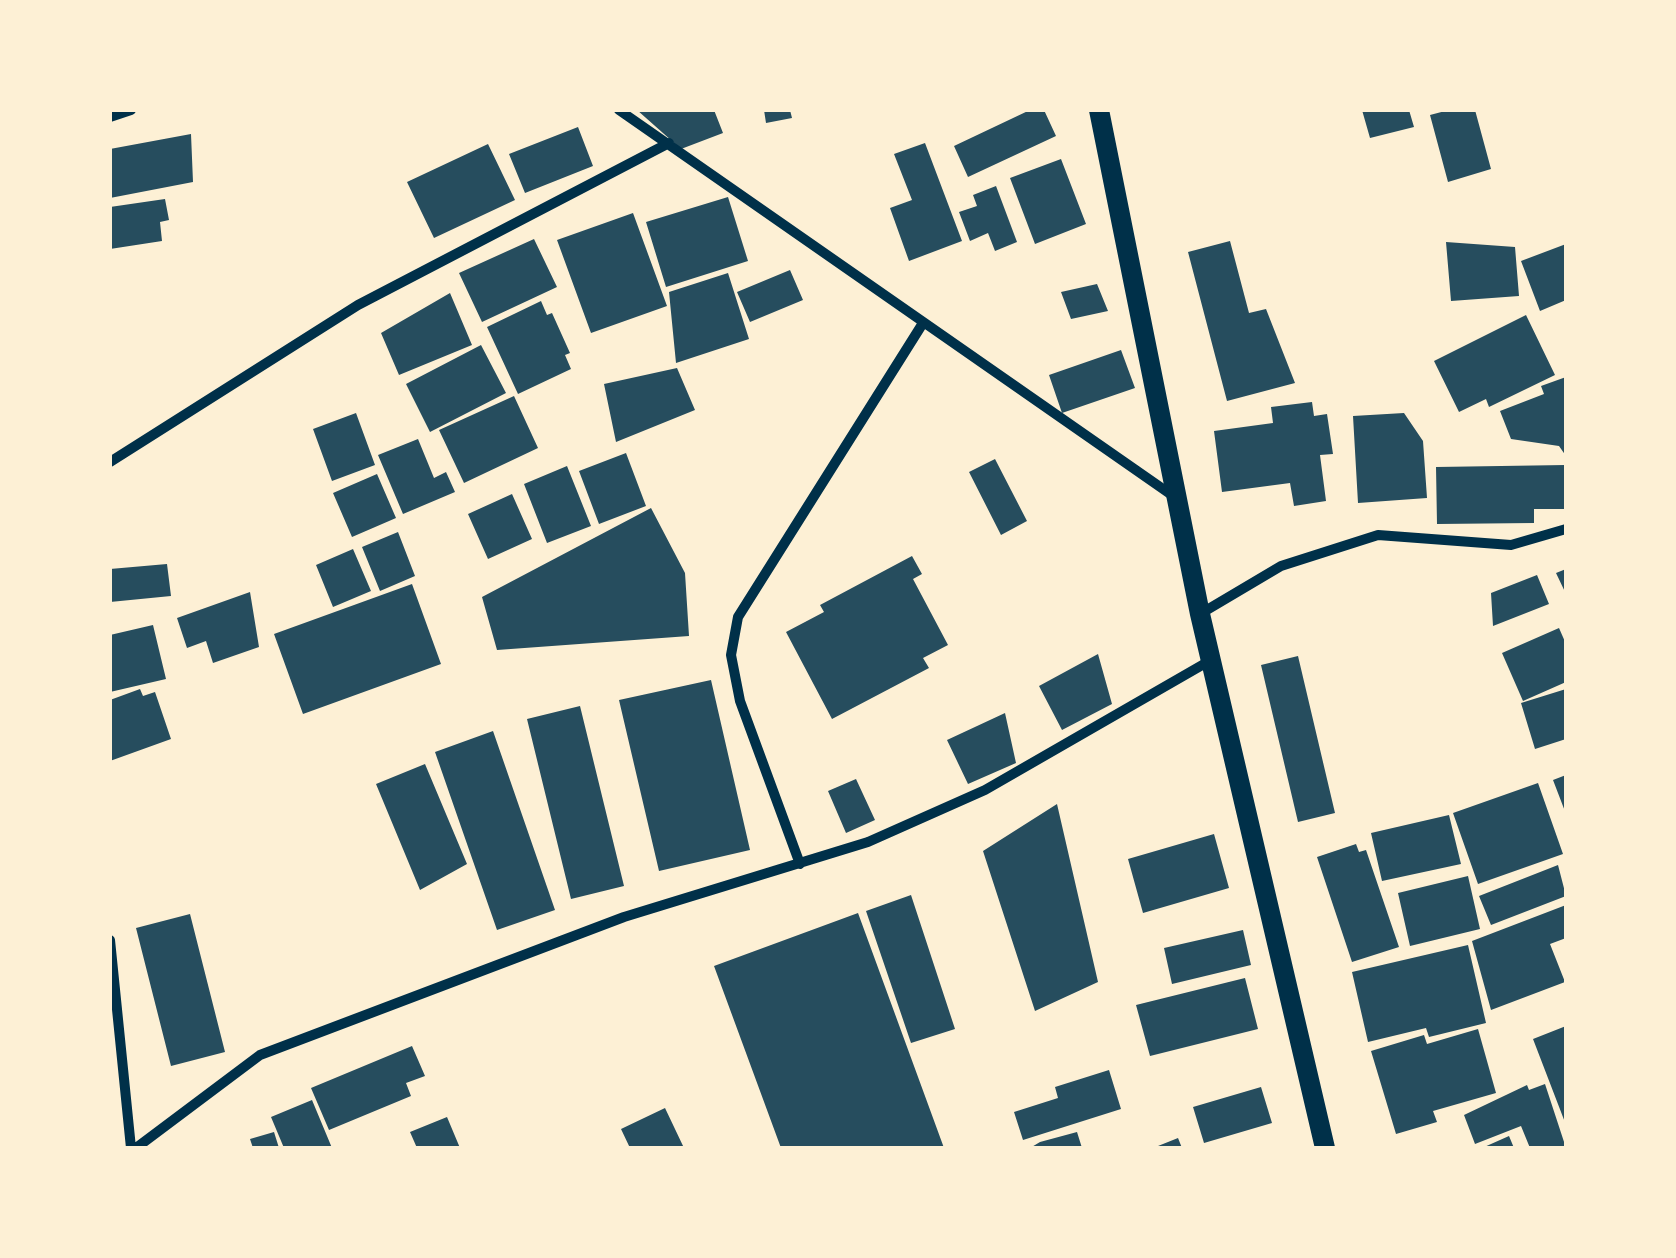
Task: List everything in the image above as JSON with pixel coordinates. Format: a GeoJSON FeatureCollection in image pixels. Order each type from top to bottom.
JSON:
{"type":"FeatureCollection","features":[{"type":"Feature","properties":{"kind":"main road"},"geometry":{"type":"LineString","coordinates":[[1099,110],[1200,614],[1325,1148]]}},
{"type":"Feature","properties":{"kind":"street"},"geometry":{"type":"LineString","coordinates":[[110,117],[131,110]]}},
{"type":"Feature","properties":{"kind":"street"},"geometry":{"type":"LineString","coordinates":[[619,110],[1178,499]]}},
{"type":"Feature","properties":{"kind":"street"},"geometry":{"type":"LineString","coordinates":[[110,462],[358,305],[668,143]]}},
{"type":"Feature","properties":{"kind":"street"},"geometry":{"type":"LineString","coordinates":[[800,864],[740,701],[731,655],[738,617],[924,324]]}},
{"type":"Feature","properties":{"kind":"street"},"geometry":{"type":"LineString","coordinates":[[1200,614],[1281,566],[1378,535],[1511,545],[1566,529]]}},
{"type":"Feature","properties":{"kind":"street"},"geometry":{"type":"LineString","coordinates":[[110,940],[134,1148],[260,1055],[624,918],[868,842],[985,790],[1211,660]]}},
{"type":"Feature","properties":{"kind":"building"},"geometry":{"type":"Polygon","coordinates":[[[637,110],[714,110],[723,133],[681,149],[637,110]]]}},
{"type":"Feature","properties":{"kind":"building"},"geometry":{"type":"Polygon","coordinates":[[[764,110],[790,110],[792,118],[766,123],[764,110]]]}},
{"type":"Feature","properties":{"kind":"building"},"geometry":{"type":"Polygon","coordinates":[[[1030,110],[1044,110],[1056,136],[968,177],[954,146],[1030,110]]]}},
{"type":"Feature","properties":{"kind":"building"},"geometry":{"type":"Polygon","coordinates":[[[1362,110],[1409,110],[1414,127],[1370,138],[1362,110]]]}},
{"type":"Feature","properties":{"kind":"building"},"geometry":{"type":"Polygon","coordinates":[[[1475,110],[1491,169],[1448,182],[1430,115],[1475,110]]]}},
{"type":"Feature","properties":{"kind":"building"},"geometry":{"type":"Polygon","coordinates":[[[578,127],[593,166],[525,193],[509,154],[578,127]]]}},
{"type":"Feature","properties":{"kind":"building"},"geometry":{"type":"Polygon","coordinates":[[[191,134],[193,182],[110,198],[110,149],[191,134]]]}},
{"type":"Feature","properties":{"kind":"building"},"geometry":{"type":"Polygon","coordinates":[[[925,143],[962,241],[909,261],[890,208],[912,200],[894,154],[925,143]]]}},
{"type":"Feature","properties":{"kind":"building"},"geometry":{"type":"Polygon","coordinates":[[[488,144],[515,200],[434,238],[407,182],[488,144]]]}},
{"type":"Feature","properties":{"kind":"building"},"geometry":{"type":"Polygon","coordinates":[[[1061,159],[1086,224],[1035,244],[1010,178],[1061,159]]]}},
{"type":"Feature","properties":{"kind":"building"},"geometry":{"type":"Polygon","coordinates":[[[996,186],[1017,242],[995,251],[988,233],[970,241],[959,212],[977,206],[973,195],[996,186]]]}},
{"type":"Feature","properties":{"kind":"building"},"geometry":{"type":"Polygon","coordinates":[[[728,197],[748,261],[666,287],[646,222],[728,197]]]}},
{"type":"Feature","properties":{"kind":"building"},"geometry":{"type":"Polygon","coordinates":[[[165,199],[169,220],[160,222],[162,241],[110,249],[110,207],[165,199]]]}},
{"type":"Feature","properties":{"kind":"building"},"geometry":{"type":"Polygon","coordinates":[[[633,213],[667,306],[591,333],[557,240],[633,213]]]}},
{"type":"Feature","properties":{"kind":"building"},"geometry":{"type":"Polygon","coordinates":[[[534,239],[557,287],[482,322],[459,273],[534,239]]]}},
{"type":"Feature","properties":{"kind":"building"},"geometry":{"type":"Polygon","coordinates":[[[1230,241],[1249,313],[1266,309],[1295,383],[1227,401],[1188,252],[1230,241]]]}},
{"type":"Feature","properties":{"kind":"building"},"geometry":{"type":"Polygon","coordinates":[[[1446,242],[1515,247],[1519,296],[1451,301],[1446,242]]]}},
{"type":"Feature","properties":{"kind":"building"},"geometry":{"type":"Polygon","coordinates":[[[1566,244],[1566,300],[1540,311],[1521,261],[1566,244]]]}},
{"type":"Feature","properties":{"kind":"building"},"geometry":{"type":"Polygon","coordinates":[[[790,270],[803,300],[750,322],[737,292],[790,270]]]}},
{"type":"Feature","properties":{"kind":"building"},"geometry":{"type":"Polygon","coordinates":[[[728,273],[749,339],[676,363],[669,292],[728,273]]]}},
{"type":"Feature","properties":{"kind":"building"},"geometry":{"type":"Polygon","coordinates":[[[1097,284],[1108,311],[1071,319],[1061,292],[1097,284]]]}},
{"type":"Feature","properties":{"kind":"building"},"geometry":{"type":"Polygon","coordinates":[[[450,293],[472,345],[399,375],[381,333],[450,293]]]}},
{"type":"Feature","properties":{"kind":"building"},"geometry":{"type":"Polygon","coordinates":[[[541,301],[547,315],[552,313],[570,353],[565,355],[571,369],[518,394],[487,327],[541,301]]]}},
{"type":"Feature","properties":{"kind":"building"},"geometry":{"type":"Polygon","coordinates":[[[1526,315],[1555,375],[1489,407],[1486,399],[1459,412],[1434,361],[1526,315]]]}},
{"type":"Feature","properties":{"kind":"building"},"geometry":{"type":"Polygon","coordinates":[[[481,345],[506,393],[430,432],[406,384],[481,345]]]}},
{"type":"Feature","properties":{"kind":"building"},"geometry":{"type":"Polygon","coordinates":[[[1121,350],[1135,388],[1062,413],[1049,375],[1121,350]]]}},
{"type":"Feature","properties":{"kind":"building"},"geometry":{"type":"Polygon","coordinates":[[[677,368],[695,410],[616,442],[604,384],[677,368]]]}},
{"type":"Feature","properties":{"kind":"building"},"geometry":{"type":"Polygon","coordinates":[[[1566,377],[1566,456],[1559,446],[1511,439],[1500,411],[1544,394],[1541,386],[1566,377]]]}},
{"type":"Feature","properties":{"kind":"building"},"geometry":{"type":"Polygon","coordinates":[[[514,396],[538,448],[464,483],[439,430],[514,396]]]}},
{"type":"Feature","properties":{"kind":"building"},"geometry":{"type":"Polygon","coordinates":[[[1312,402],[1314,416],[1327,414],[1333,454],[1320,455],[1326,501],[1294,506],[1290,483],[1222,492],[1214,431],[1273,423],[1271,407],[1312,402]]]}},
{"type":"Feature","properties":{"kind":"building"},"geometry":{"type":"Polygon","coordinates":[[[356,413],[375,465],[332,481],[313,429],[356,413]]]}},
{"type":"Feature","properties":{"kind":"building"},"geometry":{"type":"Polygon","coordinates":[[[1404,413],[1423,441],[1427,498],[1358,503],[1353,416],[1404,413]]]}},
{"type":"Feature","properties":{"kind":"building"},"geometry":{"type":"Polygon","coordinates":[[[418,439],[434,478],[446,472],[455,492],[403,514],[378,455],[418,439]]]}},
{"type":"Feature","properties":{"kind":"building"},"geometry":{"type":"Polygon","coordinates":[[[626,453],[646,506],[599,524],[579,471],[626,453]]]}},
{"type":"Feature","properties":{"kind":"building"},"geometry":{"type":"Polygon","coordinates":[[[995,459],[1027,521],[1001,535],[969,472],[995,459]]]}},
{"type":"Feature","properties":{"kind":"building"},"geometry":{"type":"Polygon","coordinates":[[[1566,465],[1566,509],[1534,509],[1534,523],[1437,524],[1436,467],[1566,465]]]}},
{"type":"Feature","properties":{"kind":"building"},"geometry":{"type":"Polygon","coordinates":[[[567,466],[591,526],[547,543],[524,484],[567,466]]]}},
{"type":"Feature","properties":{"kind":"building"},"geometry":{"type":"Polygon","coordinates":[[[377,474],[396,518],[352,537],[333,493],[377,474]]]}},
{"type":"Feature","properties":{"kind":"building"},"geometry":{"type":"Polygon","coordinates":[[[512,494],[532,539],[488,559],[468,514],[512,494]]]}},
{"type":"Feature","properties":{"kind":"building"},"geometry":{"type":"Polygon","coordinates":[[[651,508],[685,573],[689,636],[497,650],[482,597],[651,508]]]}},
{"type":"Feature","properties":{"kind":"building"},"geometry":{"type":"Polygon","coordinates":[[[398,532],[415,576],[380,591],[362,547],[398,532]]]}},
{"type":"Feature","properties":{"kind":"building"},"geometry":{"type":"Polygon","coordinates":[[[353,549],[371,591],[333,607],[316,565],[353,549]]]}},
{"type":"Feature","properties":{"kind":"building"},"geometry":{"type":"Polygon","coordinates":[[[912,556],[922,574],[913,579],[948,645],[923,658],[929,668],[832,719],[786,632],[824,612],[820,605],[912,556]]]}},
{"type":"Feature","properties":{"kind":"building"},"geometry":{"type":"Polygon","coordinates":[[[167,564],[171,596],[110,602],[110,569],[167,564]]]}},
{"type":"Feature","properties":{"kind":"building"},"geometry":{"type":"Polygon","coordinates":[[[1566,569],[1566,594],[1556,573],[1566,569]]]}},
{"type":"Feature","properties":{"kind":"building"},"geometry":{"type":"Polygon","coordinates":[[[1537,575],[1549,604],[1493,626],[1491,593],[1537,575]]]}},
{"type":"Feature","properties":{"kind":"building"},"geometry":{"type":"Polygon","coordinates":[[[412,584],[441,664],[303,714],[274,634],[412,584]]]}},
{"type":"Feature","properties":{"kind":"building"},"geometry":{"type":"Polygon","coordinates":[[[250,592],[259,647],[213,663],[206,641],[187,648],[177,618],[250,592]]]}},
{"type":"Feature","properties":{"kind":"building"},"geometry":{"type":"Polygon","coordinates":[[[153,625],[166,679],[110,692],[110,635],[153,625]]]}},
{"type":"Feature","properties":{"kind":"building"},"geometry":{"type":"Polygon","coordinates":[[[1559,628],[1566,644],[1566,682],[1523,701],[1502,653],[1559,628]]]}},
{"type":"Feature","properties":{"kind":"building"},"geometry":{"type":"Polygon","coordinates":[[[1098,654],[1112,704],[1062,730],[1039,686],[1098,654]]]}},
{"type":"Feature","properties":{"kind":"building"},"geometry":{"type":"Polygon","coordinates":[[[1298,656],[1335,813],[1298,822],[1261,665],[1298,656]]]}},
{"type":"Feature","properties":{"kind":"building"},"geometry":{"type":"Polygon","coordinates":[[[711,680],[750,850],[659,871],[619,700],[711,680]]]}},
{"type":"Feature","properties":{"kind":"building"},"geometry":{"type":"Polygon","coordinates":[[[140,689],[143,696],[155,692],[171,739],[110,761],[110,700],[140,689]]]}},
{"type":"Feature","properties":{"kind":"building"},"geometry":{"type":"Polygon","coordinates":[[[1566,689],[1566,739],[1535,749],[1521,703],[1566,689]]]}},
{"type":"Feature","properties":{"kind":"building"},"geometry":{"type":"Polygon","coordinates":[[[580,706],[624,886],[571,899],[527,719],[580,706]]]}},
{"type":"Feature","properties":{"kind":"building"},"geometry":{"type":"Polygon","coordinates":[[[1005,713],[1016,763],[968,784],[947,740],[1005,713]]]}},
{"type":"Feature","properties":{"kind":"building"},"geometry":{"type":"Polygon","coordinates":[[[493,731],[555,910],[497,930],[435,752],[493,731]]]}},
{"type":"Feature","properties":{"kind":"building"},"geometry":{"type":"Polygon","coordinates":[[[425,764],[467,864],[420,890],[376,784],[425,764]]]}},
{"type":"Feature","properties":{"kind":"building"},"geometry":{"type":"Polygon","coordinates":[[[1566,775],[1566,814],[1553,780],[1566,775]]]}},
{"type":"Feature","properties":{"kind":"building"},"geometry":{"type":"Polygon","coordinates":[[[856,779],[875,820],[846,833],[828,791],[856,779]]]}},
{"type":"Feature","properties":{"kind":"building"},"geometry":{"type":"Polygon","coordinates":[[[1538,783],[1563,854],[1478,884],[1453,813],[1538,783]]]}},
{"type":"Feature","properties":{"kind":"building"},"geometry":{"type":"Polygon","coordinates":[[[1057,804],[1098,982],[1035,1011],[983,851],[1057,804]]]}},
{"type":"Feature","properties":{"kind":"building"},"geometry":{"type":"Polygon","coordinates":[[[1449,815],[1461,864],[1382,881],[1371,833],[1449,815]]]}},
{"type":"Feature","properties":{"kind":"building"},"geometry":{"type":"Polygon","coordinates":[[[1214,834],[1229,888],[1143,913],[1128,859],[1214,834]]]}},
{"type":"Feature","properties":{"kind":"building"},"geometry":{"type":"Polygon","coordinates":[[[1356,844],[1359,852],[1366,850],[1399,947],[1352,962],[1317,857],[1356,844]]]}},
{"type":"Feature","properties":{"kind":"building"},"geometry":{"type":"Polygon","coordinates":[[[1558,865],[1566,896],[1491,925],[1479,896],[1558,865]]]}},
{"type":"Feature","properties":{"kind":"building"},"geometry":{"type":"Polygon","coordinates":[[[1468,876],[1480,929],[1410,946],[1398,893],[1468,876]]]}},
{"type":"Feature","properties":{"kind":"building"},"geometry":{"type":"Polygon","coordinates":[[[911,895],[955,1029],[911,1043],[866,911],[911,895]]]}},
{"type":"Feature","properties":{"kind":"building"},"geometry":{"type":"Polygon","coordinates":[[[1566,905],[1566,938],[1550,944],[1565,982],[1491,1010],[1472,941],[1566,905]]]}},
{"type":"Feature","properties":{"kind":"building"},"geometry":{"type":"Polygon","coordinates":[[[858,913],[944,1148],[781,1148],[714,966],[858,913]]]}},
{"type":"Feature","properties":{"kind":"building"},"geometry":{"type":"Polygon","coordinates":[[[190,914],[225,1052],[171,1066],[136,928],[190,914]]]}},
{"type":"Feature","properties":{"kind":"building"},"geometry":{"type":"Polygon","coordinates":[[[1243,930],[1251,965],[1172,984],[1164,948],[1243,930]]]}},
{"type":"Feature","properties":{"kind":"building"},"geometry":{"type":"Polygon","coordinates":[[[1468,945],[1486,1023],[1429,1037],[1426,1028],[1368,1042],[1352,972],[1468,945]]]}},
{"type":"Feature","properties":{"kind":"building"},"geometry":{"type":"Polygon","coordinates":[[[1245,978],[1258,1029],[1150,1056],[1136,1005],[1245,978]]]}},
{"type":"Feature","properties":{"kind":"building"},"geometry":{"type":"Polygon","coordinates":[[[1566,1026],[1566,1125],[1533,1039],[1566,1026]]]}},
{"type":"Feature","properties":{"kind":"building"},"geometry":{"type":"Polygon","coordinates":[[[1478,1029],[1496,1093],[1433,1111],[1437,1122],[1396,1134],[1371,1051],[1424,1035],[1427,1044],[1478,1029]]]}},
{"type":"Feature","properties":{"kind":"building"},"geometry":{"type":"Polygon","coordinates":[[[412,1046],[425,1076],[406,1083],[411,1096],[329,1130],[311,1088],[412,1046]]]}},
{"type":"Feature","properties":{"kind":"building"},"geometry":{"type":"Polygon","coordinates":[[[1109,1070],[1121,1109],[1023,1140],[1014,1112],[1058,1098],[1055,1087],[1109,1070]]]}},
{"type":"Feature","properties":{"kind":"building"},"geometry":{"type":"Polygon","coordinates":[[[1545,1084],[1566,1148],[1530,1148],[1521,1126],[1475,1144],[1464,1115],[1527,1085],[1529,1090],[1545,1084]]]}},
{"type":"Feature","properties":{"kind":"building"},"geometry":{"type":"Polygon","coordinates":[[[1261,1087],[1272,1123],[1204,1143],[1193,1107],[1261,1087]]]}},
{"type":"Feature","properties":{"kind":"building"},"geometry":{"type":"Polygon","coordinates":[[[312,1100],[332,1148],[284,1148],[271,1117],[312,1100]]]}},
{"type":"Feature","properties":{"kind":"building"},"geometry":{"type":"Polygon","coordinates":[[[665,1108],[684,1148],[630,1148],[621,1129],[665,1108]]]}},
{"type":"Feature","properties":{"kind":"building"},"geometry":{"type":"Polygon","coordinates":[[[447,1117],[460,1148],[417,1148],[410,1132],[447,1117]]]}},
{"type":"Feature","properties":{"kind":"building"},"geometry":{"type":"Polygon","coordinates":[[[274,1132],[279,1148],[253,1148],[250,1139],[274,1132]]]}},
{"type":"Feature","properties":{"kind":"building"},"geometry":{"type":"Polygon","coordinates":[[[1077,1132],[1082,1148],[1030,1148],[1040,1142],[1077,1132]]]}},
{"type":"Feature","properties":{"kind":"building"},"geometry":{"type":"Polygon","coordinates":[[[1509,1136],[1514,1148],[1482,1148],[1509,1136]]]}},
{"type":"Feature","properties":{"kind":"building"},"geometry":{"type":"Polygon","coordinates":[[[1178,1138],[1182,1148],[1153,1148],[1178,1138]]]}}]}
